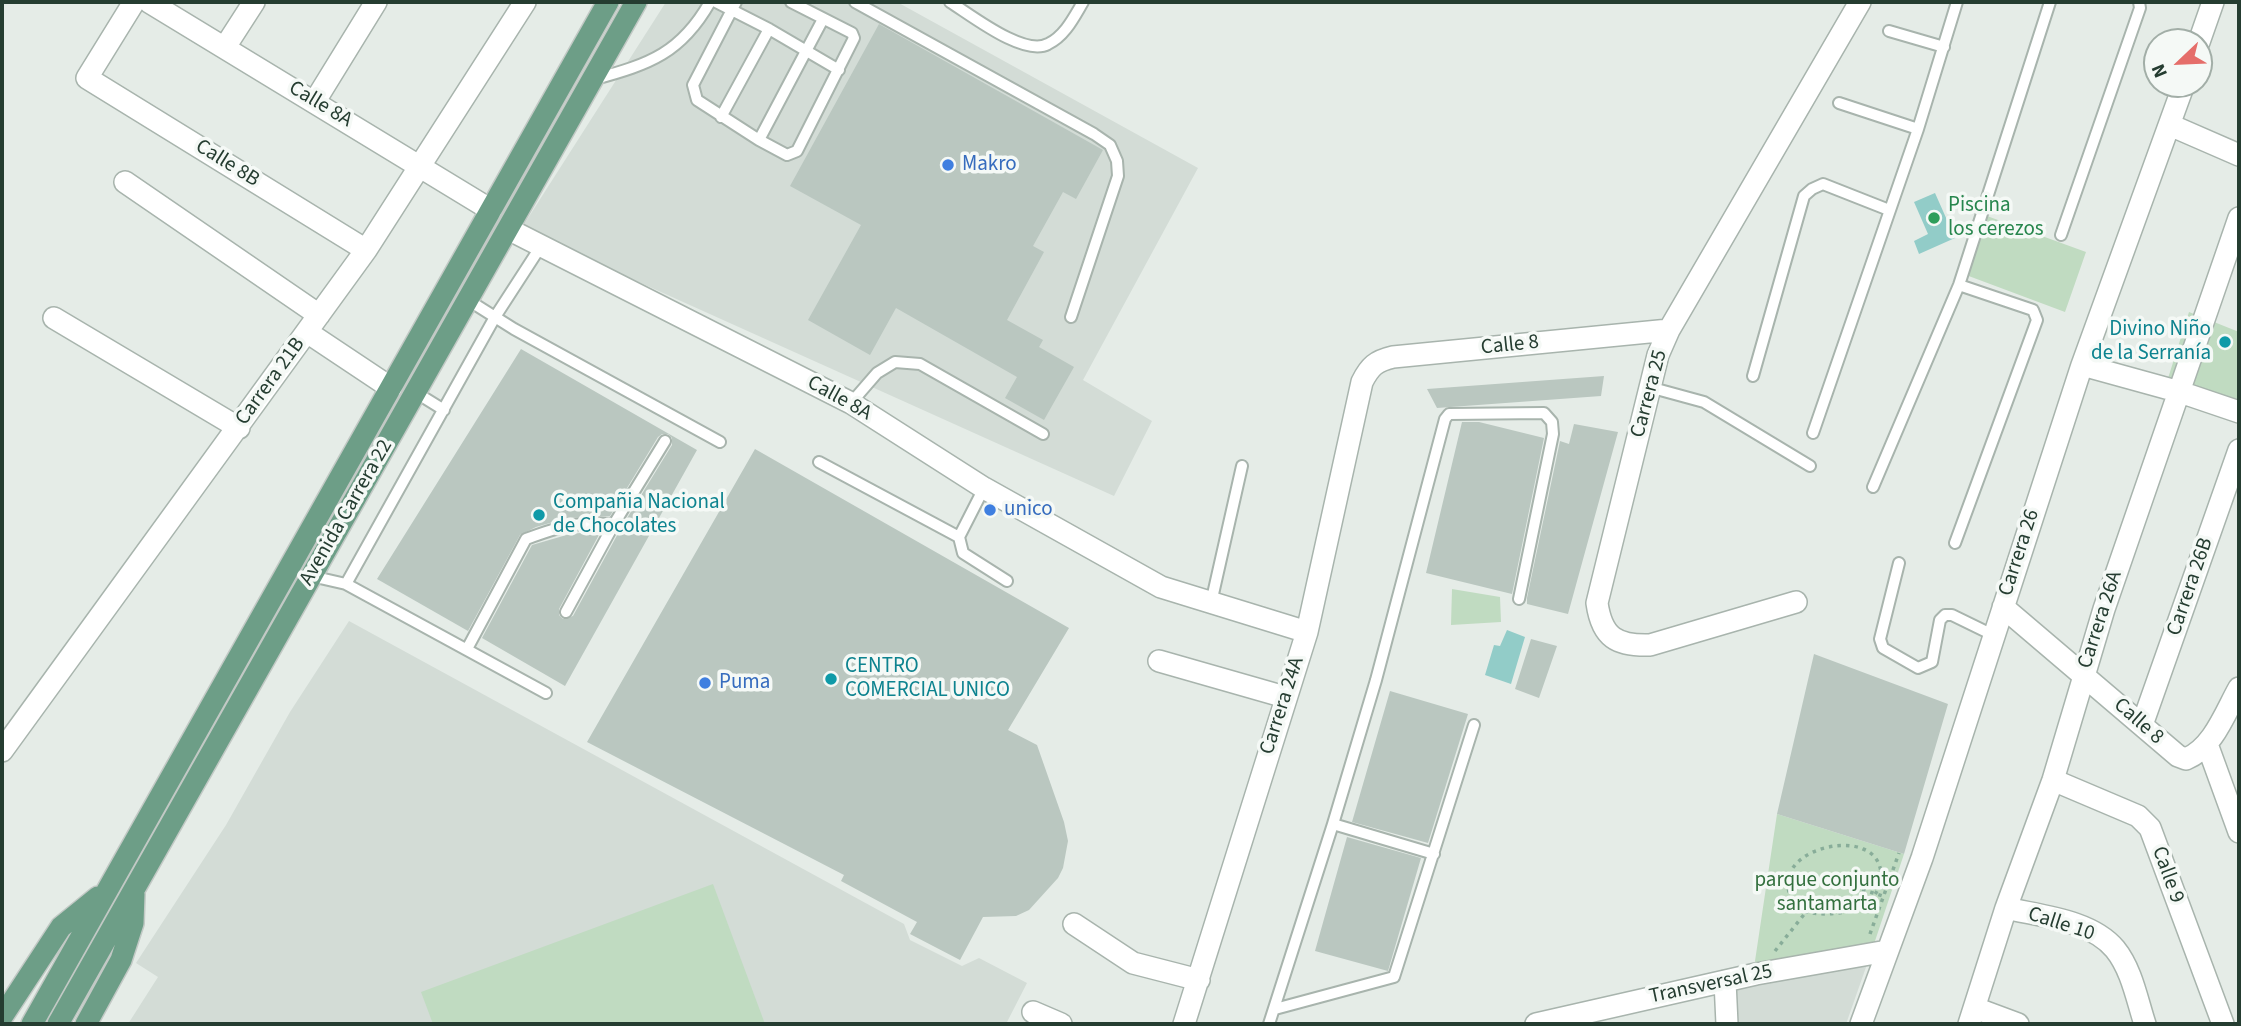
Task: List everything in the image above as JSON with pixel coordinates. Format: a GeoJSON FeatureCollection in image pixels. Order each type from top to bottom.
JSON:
{"type":"FeatureCollection","features":[{"type":"Feature","properties":{"kind":"main road","name":"Avenida Carrera 22"},"geometry":{"type":"LineString","coordinates":[[32,1024],[608,2]]}},
{"type":"Feature","properties":{"kind":"main road","name":"Avenida Carrera 22"},"geometry":{"type":"LineString","coordinates":[[58,1024],[636,2]]}},
{"type":"Feature","properties":{"kind":"main road"},"geometry":{"type":"LineString","coordinates":[[2,1017],[61,927],[108,889]]}},
{"type":"Feature","properties":{"kind":"main road"},"geometry":{"type":"LineString","coordinates":[[86,1024],[121,960],[133,923],[135,889]]}},
{"type":"Feature","properties":{"kind":"street","name":"Calle 8B"},"geometry":{"type":"LineString","coordinates":[[134,2],[87,78],[366,250]]}},
{"type":"Feature","properties":{"kind":"street","name":"Calle 8A"},"geometry":{"type":"LineString","coordinates":[[149,2],[491,210]]}},
{"type":"Feature","properties":{"kind":"street"},"geometry":{"type":"LineString","coordinates":[[225,47],[254,2]]}},
{"type":"Feature","properties":{"kind":"street"},"geometry":{"type":"LineString","coordinates":[[315,101],[376,2]]}},
{"type":"Feature","properties":{"kind":"street","name":"Carrera 21B"},"geometry":{"type":"LineString","coordinates":[[2,751],[366,250],[525,2]]}},
{"type":"Feature","properties":{"kind":"street","name":"Carrera 25"},"geometry":{"type":"LineString","coordinates":[[1796,602],[1650,645],[1629,646],[1613,638],[1599,622],[1597,603],[1658,355],[1669,330],[1860,2]]}},
{"type":"Feature","properties":{"kind":"street"},"geometry":{"type":"LineString","coordinates":[[2204,28],[2213,2]]}},
{"type":"Feature","properties":{"kind":"street","name":"Carrera 26"},"geometry":{"type":"LineString","coordinates":[[1861,1024],[1922,858],[2082,365],[2179,98]]}},
{"type":"Feature","properties":{"kind":"street"},"geometry":{"type":"LineString","coordinates":[[2170,125],[2239,155]]}},
{"type":"Feature","properties":{"kind":"street"},"geometry":{"type":"LineString","coordinates":[[125,182],[313,324],[391,387]]}},
{"type":"Feature","properties":{"kind":"street","name":"Carrera 26A"},"geometry":{"type":"LineString","coordinates":[[1972,1016],[2006,908],[2053,780],[2104,609],[2239,218]]}},
{"type":"Feature","properties":{"kind":"street","name":"Calle 8A"},"geometry":{"type":"LineString","coordinates":[[508,229],[851,403],[984,488],[1161,587],[1307,632]]}},
{"type":"Feature","properties":{"kind":"street"},"geometry":{"type":"LineString","coordinates":[[54,318],[239,428]]}},
{"type":"Feature","properties":{"kind":"street","name":"Calle 8"},"geometry":{"type":"LineString","coordinates":[[1362,382],[1370,367],[1379,360],[1393,357],[1669,330]]}},
{"type":"Feature","properties":{"kind":"street"},"geometry":{"type":"LineString","coordinates":[[2082,365],[2180,392],[2239,412]]}},
{"type":"Feature","properties":{"kind":"street","name":"Carrera 24A"},"geometry":{"type":"LineString","coordinates":[[1184,1024],[1307,632],[1362,382]]}},
{"type":"Feature","properties":{"kind":"street","name":"Carrera 26B"},"geometry":{"type":"LineString","coordinates":[[2142,724],[2239,450]]}},
{"type":"Feature","properties":{"kind":"street","name":"Calle 8"},"geometry":{"type":"LineString","coordinates":[[2003,607],[2178,756],[2186,759],[2207,744]]}},
{"type":"Feature","properties":{"kind":"street"},"geometry":{"type":"LineString","coordinates":[[1159,661],[1285,697]]}},
{"type":"Feature","properties":{"kind":"street"},"geometry":{"type":"LineString","coordinates":[[2239,688],[2207,744],[2239,832]]}},
{"type":"Feature","properties":{"kind":"street","name":"Calle 9"},"geometry":{"type":"LineString","coordinates":[[2053,780],[2138,816],[2150,828],[2222,1024]]}},
{"type":"Feature","properties":{"kind":"street","name":"Calle 10"},"geometry":{"type":"LineString","coordinates":[[2006,908],[2084,929],[2107,942],[2123,962],[2145,1024]]}},
{"type":"Feature","properties":{"kind":"street"},"geometry":{"type":"LineString","coordinates":[[1074,924],[1133,963],[1199,980]]}},
{"type":"Feature","properties":{"kind":"street","name":"Transversal 25"},"geometry":{"type":"LineString","coordinates":[[1536,1024],[1618,1015],[1725,981],[1887,951]]}},
{"type":"Feature","properties":{"kind":"street"},"geometry":{"type":"LineString","coordinates":[[1725,981],[1727,1024]]}},
{"type":"Feature","properties":{"kind":"street"},"geometry":{"type":"LineString","coordinates":[[1033,1012],[1060,1024]]}},
{"type":"Feature","properties":{"kind":"street"},"geometry":{"type":"LineString","coordinates":[[1972,1016],[2018,1024]]}},
{"type":"Feature","properties":{"kind":"lane"},"geometry":{"type":"LineString","coordinates":[[593,79],[637,67],[685,39],[710,2]]}},
{"type":"Feature","properties":{"kind":"lane"},"geometry":{"type":"LineString","coordinates":[[716,2],[734,6],[839,70]]}},
{"type":"Feature","properties":{"kind":"lane"},"geometry":{"type":"LineString","coordinates":[[734,6],[693,85],[697,100],[787,155],[797,151],[854,37],[852,33],[791,2]]}},
{"type":"Feature","properties":{"kind":"lane"},"geometry":{"type":"LineString","coordinates":[[855,2],[1048,107],[1110,145],[1117,161],[1118,176],[1071,317]]}},
{"type":"Feature","properties":{"kind":"lane"},"geometry":{"type":"LineString","coordinates":[[950,2],[1016,43],[1033,47],[1047,45],[1069,26],[1083,2]]}},
{"type":"Feature","properties":{"kind":"lane"},"geometry":{"type":"LineString","coordinates":[[1813,433],[1918,129],[1956,2]]}},
{"type":"Feature","properties":{"kind":"lane"},"geometry":{"type":"LineString","coordinates":[[1873,487],[1959,285],[2050,2]]}},
{"type":"Feature","properties":{"kind":"lane"},"geometry":{"type":"LineString","coordinates":[[2061,235],[2140,8],[2139,2]]}},
{"type":"Feature","properties":{"kind":"lane"},"geometry":{"type":"LineString","coordinates":[[759,140],[823,19]]}},
{"type":"Feature","properties":{"kind":"lane"},"geometry":{"type":"LineString","coordinates":[[721,117],[769,29]]}},
{"type":"Feature","properties":{"kind":"lane"},"geometry":{"type":"LineString","coordinates":[[1889,31],[1944,47]]}},
{"type":"Feature","properties":{"kind":"lane"},"geometry":{"type":"LineString","coordinates":[[1839,103],[1918,129]]}},
{"type":"Feature","properties":{"kind":"lane"},"geometry":{"type":"LineString","coordinates":[[1753,376],[1804,195],[1823,184],[1889,210]]}},
{"type":"Feature","properties":{"kind":"lane"},"geometry":{"type":"LineString","coordinates":[[346,584],[495,317],[541,246]]}},
{"type":"Feature","properties":{"kind":"lane"},"geometry":{"type":"LineString","coordinates":[[1955,543],[2037,320],[2033,310],[1959,285]]}},
{"type":"Feature","properties":{"kind":"lane"},"geometry":{"type":"LineString","coordinates":[[468,300],[720,442]]}},
{"type":"Feature","properties":{"kind":"lane"},"geometry":{"type":"LineString","coordinates":[[851,403],[877,373],[895,362],[920,364],[1043,434]]}},
{"type":"Feature","properties":{"kind":"lane"},"geometry":{"type":"LineString","coordinates":[[1649,387],[1704,402],[1810,466]]}},
{"type":"Feature","properties":{"kind":"lane"},"geometry":{"type":"LineString","coordinates":[[415,393],[444,410]]}},
{"type":"Feature","properties":{"kind":"lane"},"geometry":{"type":"LineString","coordinates":[[1269,1024],[1376,680],[1445,419],[1450,414],[1544,412],[1552,422],[1553,435],[1519,599]]}},
{"type":"Feature","properties":{"kind":"lane"},"geometry":{"type":"LineString","coordinates":[[566,612],[614,524],[665,441]]}},
{"type":"Feature","properties":{"kind":"lane"},"geometry":{"type":"LineString","coordinates":[[819,462],[959,537]]}},
{"type":"Feature","properties":{"kind":"lane"},"geometry":{"type":"LineString","coordinates":[[1211,603],[1242,466]]}},
{"type":"Feature","properties":{"kind":"lane"},"geometry":{"type":"LineString","coordinates":[[984,488],[959,537],[963,553],[1007,581]]}},
{"type":"Feature","properties":{"kind":"lane"},"geometry":{"type":"LineString","coordinates":[[467,649],[526,539],[555,528],[582,522],[614,524]]}},
{"type":"Feature","properties":{"kind":"lane"},"geometry":{"type":"LineString","coordinates":[[1899,563],[1880,639],[1882,648],[1918,668],[1926,666],[1932,662],[1940,620],[1945,615],[1952,615],[1993,635]]}},
{"type":"Feature","properties":{"kind":"lane"},"geometry":{"type":"LineString","coordinates":[[311,576],[346,584],[546,694]]}},
{"type":"Feature","properties":{"kind":"lane"},"geometry":{"type":"LineString","coordinates":[[1275,1009],[1394,977],[1474,725]]}},
{"type":"Feature","properties":{"kind":"lane"},"geometry":{"type":"LineString","coordinates":[[1333,824],[1434,854]]}},
{"type":"Feature","properties":{"kind":"path"},"geometry":{"type":"LineString","coordinates":[[1849,845],[1867,850],[1875,856],[1881,869],[1881,879],[1876,894],[1864,905],[1840,913],[1806,912],[1798,908],[1792,900],[1788,884],[1793,867],[1805,857],[1826,848],[1849,845]]}},
{"type":"Feature","properties":{"kind":"path"},"geometry":{"type":"LineString","coordinates":[[1870,934],[1899,853]]}},
{"type":"Feature","properties":{"kind":"path"},"geometry":{"type":"LineString","coordinates":[[1854,887],[1885,897]]}},
{"type":"Feature","properties":{"kind":"path"},"geometry":{"type":"LineString","coordinates":[[1756,974],[1819,895]]}},
{"type":"Feature","properties":{"kind":"shaded area"},"geometry":{"type":"Polygon","coordinates":[[[666,2],[897,2],[1198,168],[1083,380],[1152,421],[1114,496],[521,229],[666,2]]]}},
{"type":"Feature","properties":{"kind":"shaded area"},"geometry":{"type":"Polygon","coordinates":[[[349,621],[904,924],[910,940],[962,966],[979,958],[1027,983],[1006,1024],[128,1024],[158,977],[136,963],[226,825],[290,712],[349,621]]]}},
{"type":"Feature","properties":{"kind":"shaded area"},"geometry":{"type":"Polygon","coordinates":[[[1871,953],[1846,1024],[1727,1024],[1725,987],[1871,953]]]}},
{"type":"Feature","properties":{"kind":"green space"},"geometry":{"type":"Polygon","coordinates":[[[1987,216],[2086,252],[2065,312],[1966,275],[1987,216]]]}},
{"type":"Feature","properties":{"kind":"green space"},"geometry":{"type":"Polygon","coordinates":[[[2189,312],[2239,332],[2239,419],[2164,391],[2189,312]]]}},
{"type":"Feature","properties":{"kind":"green space"},"geometry":{"type":"Polygon","coordinates":[[[1452,589],[1500,597],[1501,622],[1451,625],[1452,589]]]}},
{"type":"Feature","properties":{"kind":"green space","name":"parque conjunto santamarta"},"geometry":{"type":"Polygon","coordinates":[[[1777,814],[1904,854],[1871,953],[1752,981],[1777,814]]]}},
{"type":"Feature","properties":{"kind":"green space"},"geometry":{"type":"Polygon","coordinates":[[[713,884],[765,1024],[433,1024],[421,992],[713,884]]]}},
{"type":"Feature","properties":{"kind":"water","name":"Piscina los cerezos"},"geometry":{"type":"Polygon","coordinates":[[[1935,193],[1955,238],[1919,254],[1914,241],[1928,234],[1914,202],[1935,193]]]}},
{"type":"Feature","properties":{"kind":"water"},"geometry":{"type":"Polygon","coordinates":[[[1507,630],[1525,637],[1511,684],[1485,675],[1494,645],[1500,646],[1507,630]]]}},
{"type":"Feature","properties":{"kind":"building","name":"Makro"},"geometry":{"type":"Polygon","coordinates":[[[879,24],[1103,150],[1076,199],[1063,192],[1033,246],[1044,252],[1007,320],[1043,340],[1039,347],[1074,367],[1044,420],[1005,398],[1017,377],[896,308],[870,355],[808,320],[861,225],[790,186],[879,24]]]}},
{"type":"Feature","properties":{"kind":"building","name":"Compañia Nacional de Chocolates"},"geometry":{"type":"Polygon","coordinates":[[[521,349],[697,450],[565,686],[482,638],[532,545],[570,534],[601,531],[559,609],[559,615],[563,619],[573,616],[621,528],[672,445],[672,438],[668,434],[658,437],[610,516],[567,518],[520,535],[468,631],[377,579],[521,349]]]}},
{"type":"Feature","properties":{"kind":"building"},"geometry":{"type":"Polygon","coordinates":[[[1604,376],[1601,396],[1437,408],[1427,389],[1604,376]]]}},
{"type":"Feature","properties":{"kind":"building"},"geometry":{"type":"Polygon","coordinates":[[[1462,422],[1479,422],[1544,438],[1512,594],[1426,573],[1462,422]]]}},
{"type":"Feature","properties":{"kind":"building"},"geometry":{"type":"Polygon","coordinates":[[[1574,424],[1618,432],[1568,614],[1527,604],[1527,598],[1560,441],[1569,444],[1574,424]]]}},
{"type":"Feature","properties":{"kind":"building","name":"CENTRO COMERCIAL UNICO"},"geometry":{"type":"Polygon","coordinates":[[[755,449],[1069,628],[1008,730],[1037,745],[1064,822],[1068,841],[1063,868],[1058,878],[1029,910],[1016,916],[983,917],[960,960],[910,934],[917,922],[841,881],[844,875],[587,742],[755,449]]]}},
{"type":"Feature","properties":{"kind":"building"},"geometry":{"type":"Polygon","coordinates":[[[1531,639],[1557,646],[1539,698],[1515,689],[1531,639]]]}},
{"type":"Feature","properties":{"kind":"building"},"geometry":{"type":"Polygon","coordinates":[[[1814,654],[1948,704],[1904,854],[1777,814],[1814,654]]]}},
{"type":"Feature","properties":{"kind":"building"},"geometry":{"type":"Polygon","coordinates":[[[1390,691],[1468,714],[1428,843],[1352,822],[1390,691]]]}},
{"type":"Feature","properties":{"kind":"building"},"geometry":{"type":"Polygon","coordinates":[[[1347,837],[1421,858],[1388,971],[1315,951],[1347,837]]]}},
{"type":"Feature","properties":{"kind":"place","name":"Makro"},"geometry":{"type":"Point","coordinates":[948,165]}},
{"type":"Feature","properties":{"kind":"place","name":"Piscina los cerezos"},"geometry":{"type":"Point","coordinates":[1934,218]}},
{"type":"Feature","properties":{"kind":"place","name":"Divino Niño de la Serranía"},"geometry":{"type":"Point","coordinates":[2225,342]}},
{"type":"Feature","properties":{"kind":"place","name":"unico"},"geometry":{"type":"Point","coordinates":[990,510]}},
{"type":"Feature","properties":{"kind":"place","name":"Compañia Nacional de Chocolates"},"geometry":{"type":"Point","coordinates":[539,515]}},
{"type":"Feature","properties":{"kind":"place","name":"CENTRO COMERCIAL UNICO"},"geometry":{"type":"Point","coordinates":[831,679]}},
{"type":"Feature","properties":{"kind":"place","name":"Puma"},"geometry":{"type":"Point","coordinates":[705,683]}}]}
